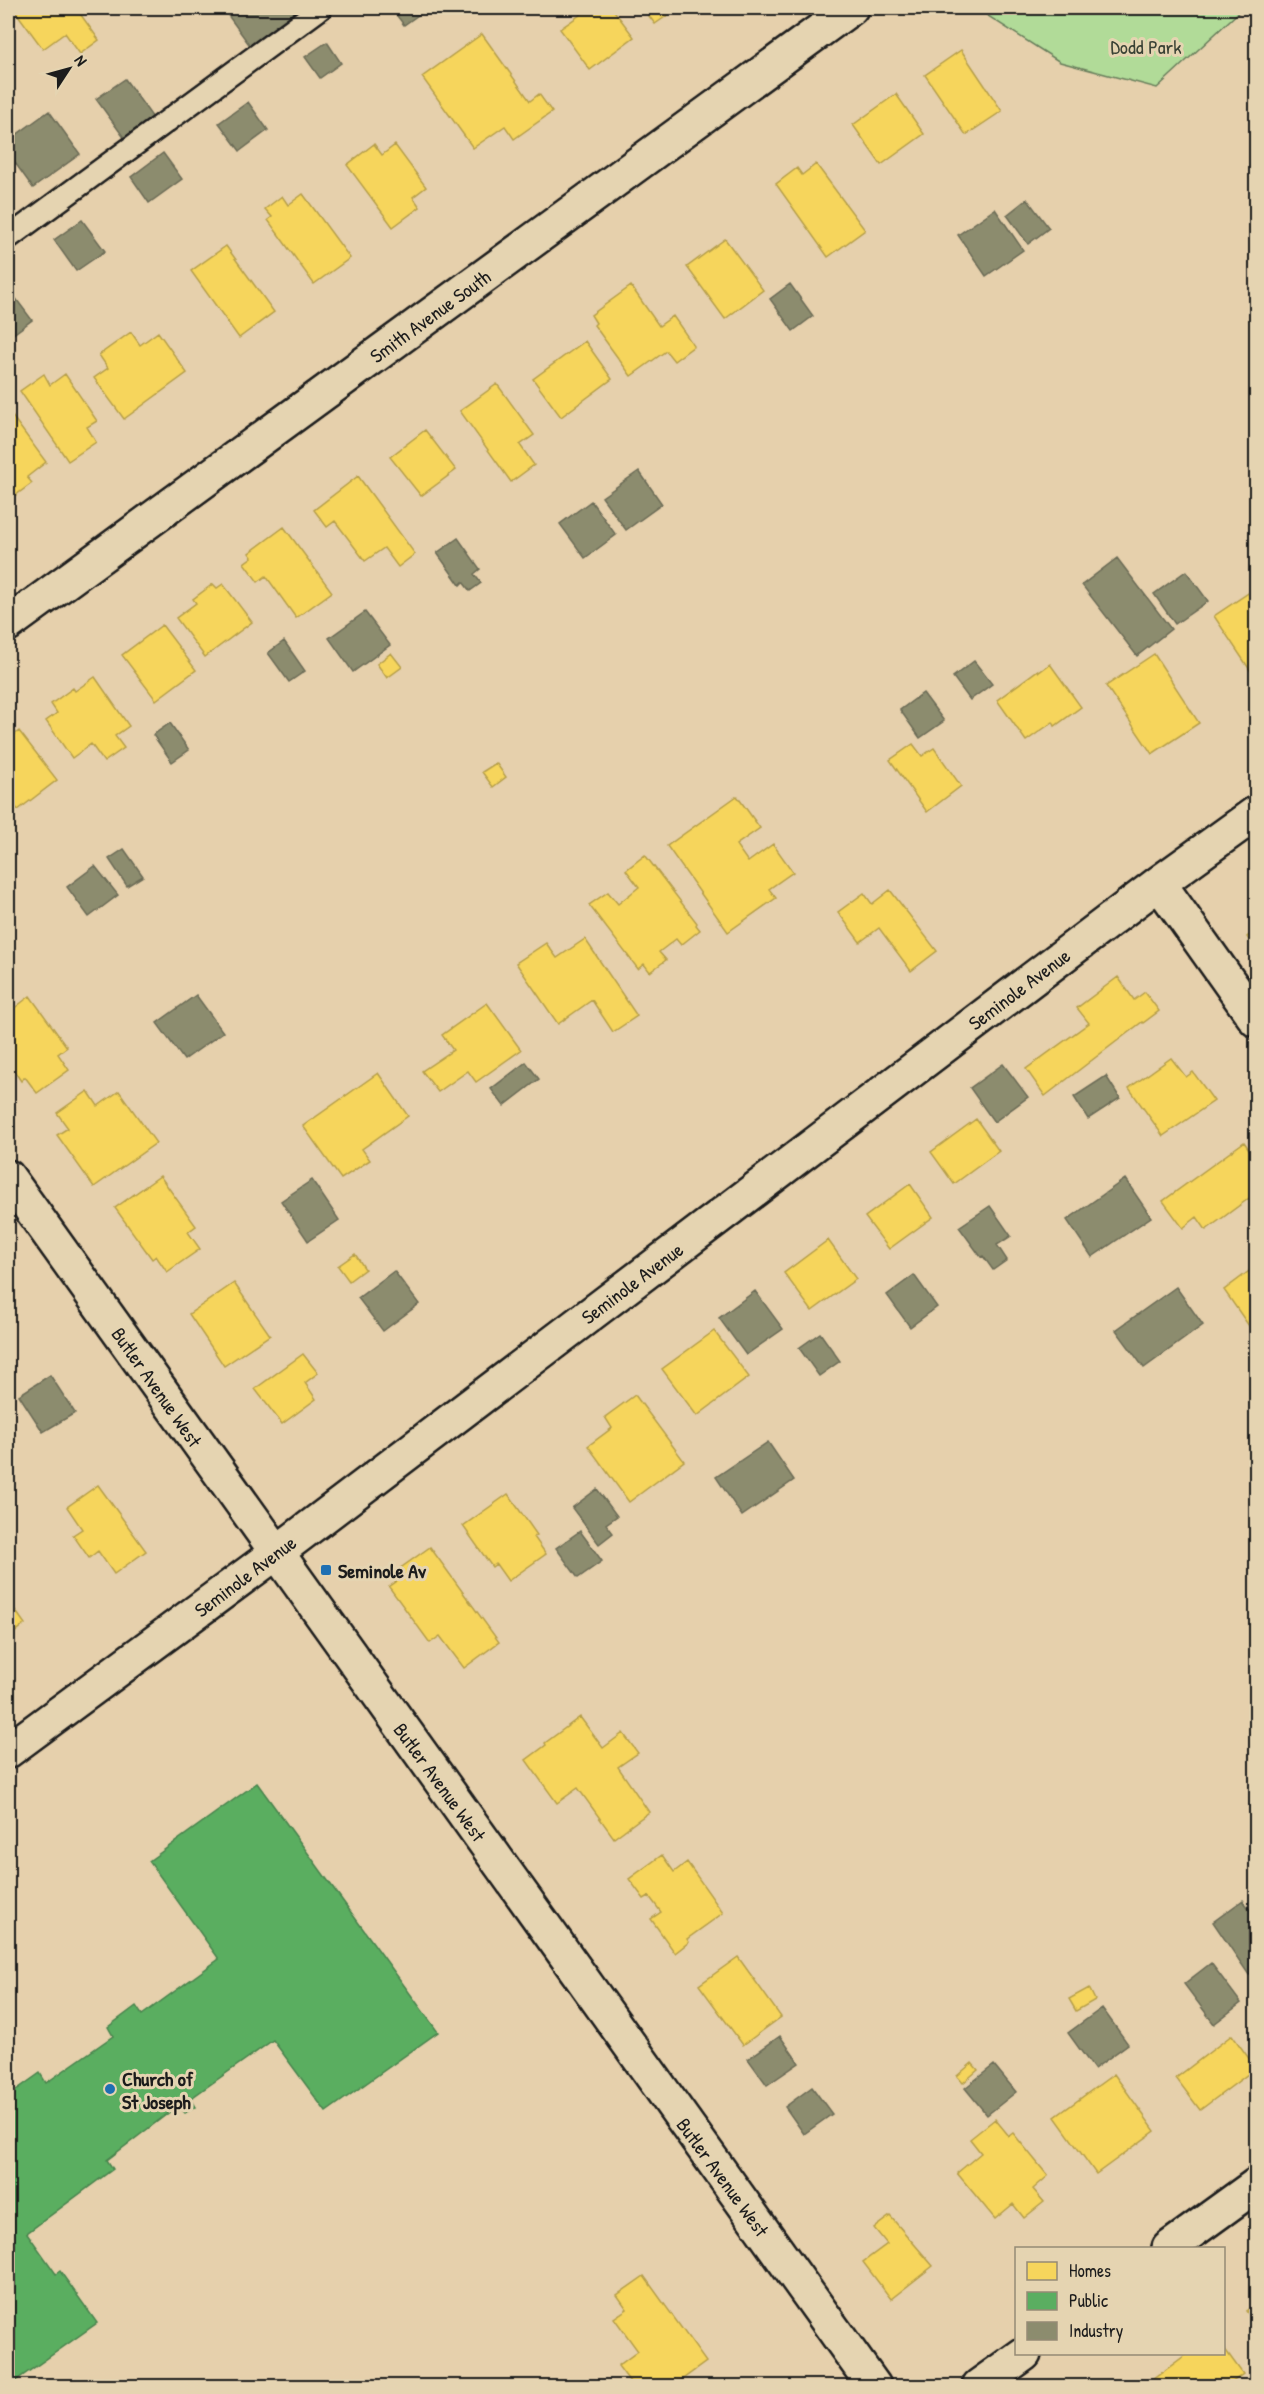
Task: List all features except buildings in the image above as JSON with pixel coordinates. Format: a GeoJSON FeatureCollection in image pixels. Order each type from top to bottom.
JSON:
{"type":"FeatureCollection","features":[{"type":"Feature","properties":{"kind":"street","name":"Smith Avenue South"},"geometry":{"type":"LineString","coordinates":[[8,624],[851,8]]}},
{"type":"Feature","properties":{"kind":"street","name":"Seminole Avenue"},"geometry":{"type":"LineString","coordinates":[[8,1751],[276,1553],[1159,883],[1257,813]]}},
{"type":"Feature","properties":{"kind":"street"},"geometry":{"type":"LineString","coordinates":[[1159,883],[1257,1020]]}},
{"type":"Feature","properties":{"kind":"street","name":"Butler Avenue West"},"geometry":{"type":"LineString","coordinates":[[8,1177],[874,2386]]}},
{"type":"Feature","properties":{"kind":"street"},"geometry":{"type":"LineString","coordinates":[[1170,2247],[1257,2185]]}},
{"type":"Feature","properties":{"kind":"street"},"geometry":{"type":"LineString","coordinates":[[979,2386],[1023,2355]]}},
{"type":"Feature","properties":{"kind":"lane"},"geometry":{"type":"LineString","coordinates":[[8,238],[321,8]]}},
{"type":"Feature","properties":{"kind":"green space","name":"Dodd Park"},"geometry":{"type":"Polygon","coordinates":[[[980,8],[1243,8],[1157,88],[1060,62],[988,16],[980,8]]]}},
{"type":"Feature","properties":{"kind":"place","name":"Seminole Av"},"geometry":{"type":"Point","coordinates":[326,1570]}},
{"type":"Feature","properties":{"kind":"place","name":"Church of St Joseph"},"geometry":{"type":"Point","coordinates":[110,2089]}}]}
